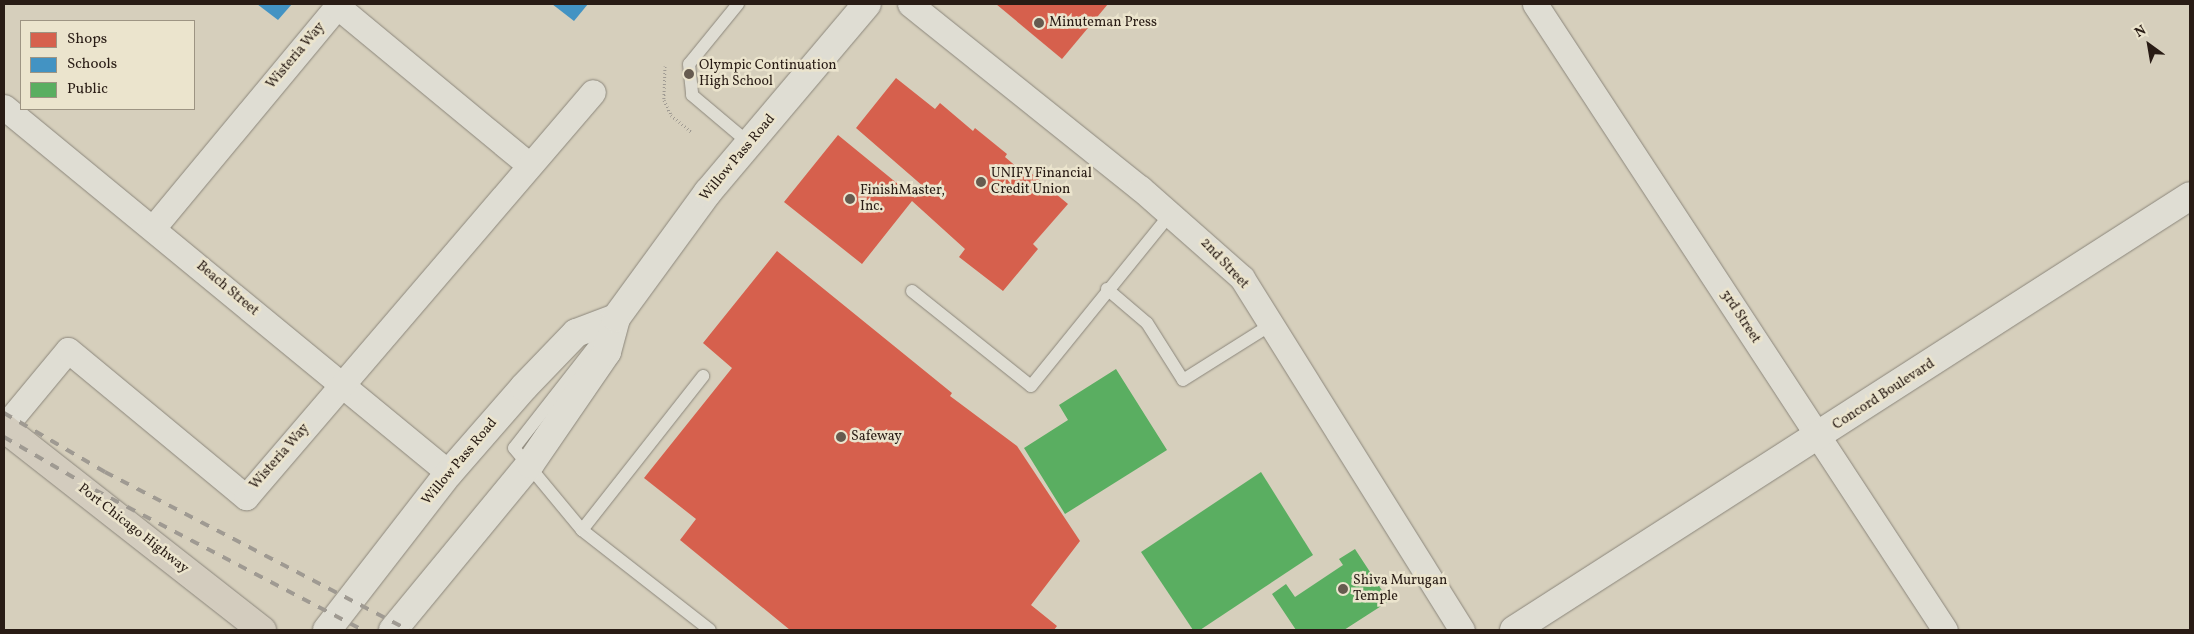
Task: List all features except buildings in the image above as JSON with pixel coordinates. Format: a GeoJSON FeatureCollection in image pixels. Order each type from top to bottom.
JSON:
{"type":"FeatureCollection","features":[{"type":"Feature","properties":{"kind":"main road","name":"Willow Pass Road"},"geometry":{"type":"LineString","coordinates":[[393,630],[530,464],[608,352],[616,318],[708,192],[868,4]]}},
{"type":"Feature","properties":{"kind":"main road","name":"Concord Boulevard"},"geometry":{"type":"LineString","coordinates":[[1514,630],[1819,437],[2190,196]]}},
{"type":"Feature","properties":{"kind":"main road","name":"Willow Pass Road"},"geometry":{"type":"LineString","coordinates":[[327,630],[449,473],[524,387],[576,333],[616,318]]}},
{"type":"Feature","properties":{"kind":"main road","name":"Port Chicago Highway"},"geometry":{"type":"LineString","coordinates":[[4,427],[262,630]]}},
{"type":"Feature","properties":{"kind":"main road","name":"Concord Boulevard"},"geometry":{"type":"LineString","coordinates":[[1548,630],[1575,590]]}},
{"type":"Feature","properties":{"kind":"street","name":"2nd Street"},"geometry":{"type":"LineString","coordinates":[[910,4],[1171,213],[1242,278],[1462,630]]}},
{"type":"Feature","properties":{"kind":"street","name":"3rd Street"},"geometry":{"type":"LineString","coordinates":[[1535,4],[1945,630]]}},
{"type":"Feature","properties":{"kind":"street","name":"Wisteria Way"},"geometry":{"type":"LineString","coordinates":[[153,228],[337,6],[529,165]]}},
{"type":"Feature","properties":{"kind":"street","name":"Wisteria Way"},"geometry":{"type":"LineString","coordinates":[[4,427],[68,350],[246,497],[593,92]]}},
{"type":"Feature","properties":{"kind":"street","name":"Beach Street"},"geometry":{"type":"LineString","coordinates":[[4,107],[449,473]]}},
{"type":"Feature","properties":{"kind":"lane"},"geometry":{"type":"LineString","coordinates":[[738,4],[689,64],[692,95],[749,143]]}},
{"type":"Feature","properties":{"kind":"lane"},"geometry":{"type":"LineString","coordinates":[[912,291],[1031,386],[1107,289],[1171,213]]}},
{"type":"Feature","properties":{"kind":"lane"},"geometry":{"type":"LineString","coordinates":[[1107,289],[1147,323],[1183,380],[1272,324]]}},
{"type":"Feature","properties":{"kind":"lane"},"geometry":{"type":"LineString","coordinates":[[582,530],[703,376]]}},
{"type":"Feature","properties":{"kind":"lane"},"geometry":{"type":"LineString","coordinates":[[530,464],[582,530],[710,630]]}},
{"type":"Feature","properties":{"kind":"railway"},"geometry":{"type":"LineString","coordinates":[[4,413],[105,472],[408,630]]}},
{"type":"Feature","properties":{"kind":"railway"},"geometry":{"type":"LineString","coordinates":[[4,437],[95,490],[363,630]]}},
{"type":"Feature","properties":{"kind":"place","name":"Minuteman Press"},"geometry":{"type":"Point","coordinates":[1039,23]}},
{"type":"Feature","properties":{"kind":"place","name":"Olympic Continuation High School"},"geometry":{"type":"Point","coordinates":[689,74]}},
{"type":"Feature","properties":{"kind":"place","name":"UNIFY Financial Credit Union"},"geometry":{"type":"Point","coordinates":[981,182]}},
{"type":"Feature","properties":{"kind":"place","name":"FinishMaster, Inc."},"geometry":{"type":"Point","coordinates":[850,199]}},
{"type":"Feature","properties":{"kind":"place","name":"Safeway"},"geometry":{"type":"Point","coordinates":[841,437]}},
{"type":"Feature","properties":{"kind":"place","name":"Shiva Murugan Temple"},"geometry":{"type":"Point","coordinates":[1343,589]}}]}
